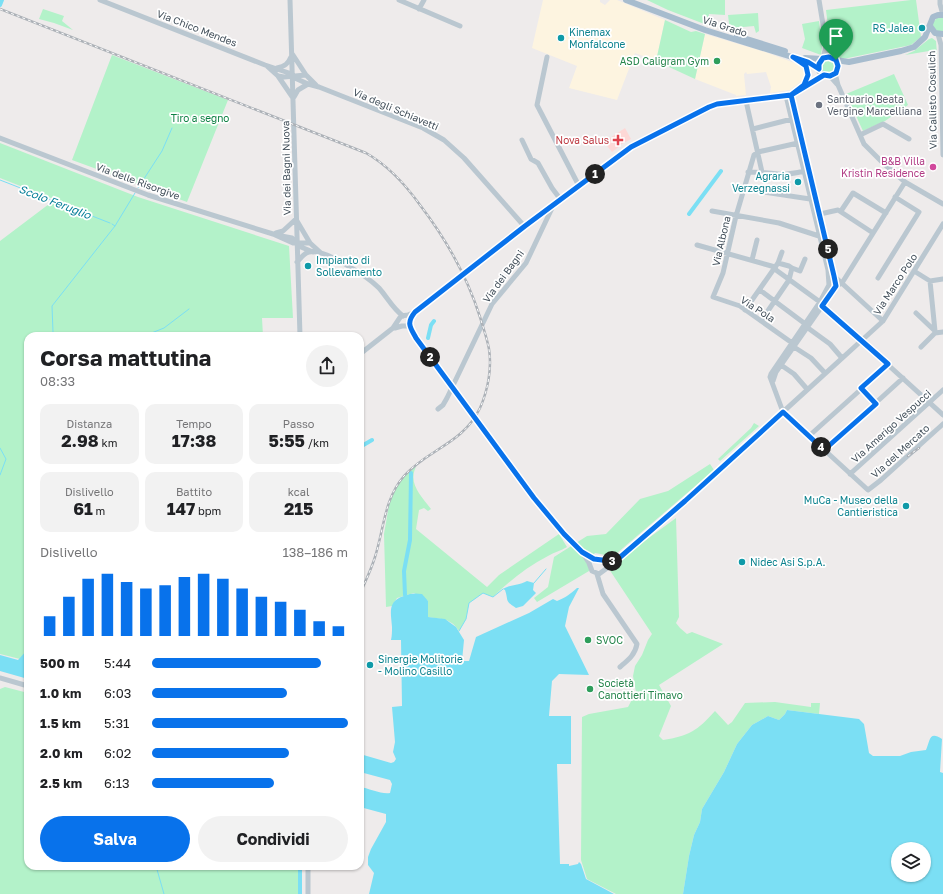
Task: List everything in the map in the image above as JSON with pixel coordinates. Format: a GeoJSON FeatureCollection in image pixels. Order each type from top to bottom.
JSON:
{"type":"FeatureCollection","features":[{"type":"Feature","properties":{"kind":"main road","name":"Via Grado"},"geometry":{"type":"LineString","coordinates":[[626,0],[704,30],[808,62],[828,72]]}},
{"type":"Feature","properties":{"kind":"main road","name":"Via Grado"},"geometry":{"type":"LineString","coordinates":[[634,0],[710,28],[808,59],[834,59],[849,62]]}},
{"type":"Feature","properties":{"kind":"main road"},"geometry":{"type":"LineString","coordinates":[[828,72],[849,62],[914,47],[925,37],[931,20],[936,16],[943,15]]}},
{"type":"Feature","properties":{"kind":"main road","name":"Via Callisto Cosulich"},"geometry":{"type":"LineString","coordinates":[[930,26],[940,34]]}},
{"type":"Feature","properties":{"kind":"main road"},"geometry":{"type":"LineString","coordinates":[[925,37],[940,34]]}},
{"type":"Feature","properties":{"kind":"main road"},"geometry":{"type":"LineString","coordinates":[[822,59],[819,64],[828,72]]}},
{"type":"Feature","properties":{"kind":"main road"},"geometry":{"type":"LineString","coordinates":[[828,72],[834,59]]}},
{"type":"Feature","properties":{"kind":"street","name":"Via Chico Mendes"},"geometry":{"type":"LineString","coordinates":[[100,0],[265,65],[277,68],[293,76]]}},
{"type":"Feature","properties":{"kind":"street","name":"Via dei Bagni Nuova"},"geometry":{"type":"LineString","coordinates":[[290,0],[300,332]]}},
{"type":"Feature","properties":{"kind":"street"},"geometry":{"type":"LineString","coordinates":[[399,0],[460,26]]}},
{"type":"Feature","properties":{"kind":"street"},"geometry":{"type":"LineString","coordinates":[[419,9],[424,0]]}},
{"type":"Feature","properties":{"kind":"street"},"geometry":{"type":"LineString","coordinates":[[819,0],[826,43],[834,59]]}},
{"type":"Feature","properties":{"kind":"street"},"geometry":{"type":"LineString","coordinates":[[940,2],[943,15]]}},
{"type":"Feature","properties":{"kind":"street"},"geometry":{"type":"LineString","coordinates":[[936,16],[940,2]]}},
{"type":"Feature","properties":{"kind":"street","name":"Via Callisto Cosulich"},"geometry":{"type":"LineString","coordinates":[[940,34],[943,155]]}},
{"type":"Feature","properties":{"kind":"street"},"geometry":{"type":"LineString","coordinates":[[822,59],[826,43]]}},
{"type":"Feature","properties":{"kind":"street"},"geometry":{"type":"LineString","coordinates":[[277,68],[285,66],[289,62],[292,54]]}},
{"type":"Feature","properties":{"kind":"street","name":"Via degli Schiavetti"},"geometry":{"type":"LineString","coordinates":[[292,54],[306,76],[319,87]]}},
{"type":"Feature","properties":{"kind":"street"},"geometry":{"type":"LineString","coordinates":[[547,57],[537,105],[579,186]]}},
{"type":"Feature","properties":{"kind":"street"},"geometry":{"type":"LineString","coordinates":[[793,57],[806,66],[808,73],[807,81],[797,92]]}},
{"type":"Feature","properties":{"kind":"street","name":"Via Chico Mendes"},"geometry":{"type":"LineString","coordinates":[[265,65],[278,76],[294,98]]}},
{"type":"Feature","properties":{"kind":"street"},"geometry":{"type":"LineString","coordinates":[[828,72],[838,85],[864,144],[905,182],[943,204]]}},
{"type":"Feature","properties":{"kind":"street","name":"Via dei Bagni"},"geometry":{"type":"LineString","coordinates":[[438,409],[443,405],[492,304],[526,263],[554,205],[637,143],[709,107],[725,103],[789,96],[828,72]]}},
{"type":"Feature","properties":{"kind":"street"},"geometry":{"type":"LineString","coordinates":[[278,76],[306,76]]}},
{"type":"Feature","properties":{"kind":"street","name":"Via degli Schiavetti"},"geometry":{"type":"LineString","coordinates":[[293,76],[308,84],[423,128],[444,140],[464,158],[525,226]]}},
{"type":"Feature","properties":{"kind":"street"},"geometry":{"type":"LineString","coordinates":[[294,98],[298,90],[308,84]]}},
{"type":"Feature","properties":{"kind":"street"},"geometry":{"type":"LineString","coordinates":[[789,96],[792,119],[810,200],[828,270],[829,285],[808,328],[770,377],[783,412],[850,474]]}},
{"type":"Feature","properties":{"kind":"street"},"geometry":{"type":"LineString","coordinates":[[789,96],[820,214],[836,286]]}},
{"type":"Feature","properties":{"kind":"street"},"geometry":{"type":"LineString","coordinates":[[746,101],[762,172]]}},
{"type":"Feature","properties":{"kind":"street"},"geometry":{"type":"LineString","coordinates":[[753,129],[792,119]]}},
{"type":"Feature","properties":{"kind":"street"},"geometry":{"type":"LineString","coordinates":[[860,134],[883,124],[909,139]]}},
{"type":"Feature","properties":{"kind":"street","name":"Via delle Risorgive"},"geometry":{"type":"LineString","coordinates":[[0,138],[148,195],[273,234],[285,235],[292,238],[301,246],[321,254]]}},
{"type":"Feature","properties":{"kind":"street"},"geometry":{"type":"LineString","coordinates":[[522,140],[532,159],[538,163],[552,188],[561,200]]}},
{"type":"Feature","properties":{"kind":"street"},"geometry":{"type":"LineString","coordinates":[[758,152],[798,143]]}},
{"type":"Feature","properties":{"kind":"street","name":"Via Albona"},"geometry":{"type":"LineString","coordinates":[[712,297],[723,273],[748,172],[754,155],[758,152]]}},
{"type":"Feature","properties":{"kind":"street"},"geometry":{"type":"LineString","coordinates":[[748,172],[790,174],[804,171]]}},
{"type":"Feature","properties":{"kind":"street"},"geometry":{"type":"LineString","coordinates":[[772,382],[774,376],[794,345],[804,323],[836,286],[842,283],[905,182]]}},
{"type":"Feature","properties":{"kind":"street"},"geometry":{"type":"LineString","coordinates":[[744,189],[810,200]]}},
{"type":"Feature","properties":{"kind":"street"},"geometry":{"type":"LineString","coordinates":[[840,211],[853,193],[886,212]]}},
{"type":"Feature","properties":{"kind":"street"},"geometry":{"type":"LineString","coordinates":[[878,278],[919,212],[895,197]]}},
{"type":"Feature","properties":{"kind":"street"},"geometry":{"type":"LineString","coordinates":[[364,351],[554,205]]}},
{"type":"Feature","properties":{"kind":"street"},"geometry":{"type":"LineString","coordinates":[[820,214],[838,210],[873,233]]}},
{"type":"Feature","properties":{"kind":"street"},"geometry":{"type":"LineString","coordinates":[[712,211],[779,223],[819,236]]}},
{"type":"Feature","properties":{"kind":"street"},"geometry":{"type":"LineString","coordinates":[[273,234],[283,231],[296,219],[310,243],[321,254],[353,269],[372,282],[387,298],[534,498],[556,525],[582,552],[592,571],[599,574]]}},
{"type":"Feature","properties":{"kind":"street","name":"Via Marco Polo"},"geometry":{"type":"LineString","coordinates":[[606,568],[685,501],[882,321],[943,224]]}},
{"type":"Feature","properties":{"kind":"street"},"geometry":{"type":"LineString","coordinates":[[752,260],[757,240]]}},
{"type":"Feature","properties":{"kind":"street"},"geometry":{"type":"LineString","coordinates":[[297,243],[310,243]]}},
{"type":"Feature","properties":{"kind":"street"},"geometry":{"type":"LineString","coordinates":[[697,245],[752,260],[789,266],[800,271],[806,259]]}},
{"type":"Feature","properties":{"kind":"street"},"geometry":{"type":"LineString","coordinates":[[298,262],[308,252],[313,252]]}},
{"type":"Feature","properties":{"kind":"street"},"geometry":{"type":"LineString","coordinates":[[745,310],[776,265],[782,252]]}},
{"type":"Feature","properties":{"kind":"street"},"geometry":{"type":"LineString","coordinates":[[776,265],[776,270],[821,304],[943,415]]}},
{"type":"Feature","properties":{"kind":"street"},"geometry":{"type":"LineString","coordinates":[[761,321],[789,280],[792,268]]}},
{"type":"Feature","properties":{"kind":"street"},"geometry":{"type":"LineString","coordinates":[[914,271],[930,281],[943,279]]}},
{"type":"Feature","properties":{"kind":"street"},"geometry":{"type":"LineString","coordinates":[[834,276],[882,321]]}},
{"type":"Feature","properties":{"kind":"street"},"geometry":{"type":"LineString","coordinates":[[921,347],[935,332],[930,281]]}},
{"type":"Feature","properties":{"kind":"street"},"geometry":{"type":"LineString","coordinates":[[760,290],[804,323]]}},
{"type":"Feature","properties":{"kind":"street","name":"Via Pola"},"geometry":{"type":"LineString","coordinates":[[712,297],[740,306],[811,358],[825,373]]}},
{"type":"Feature","properties":{"kind":"street"},"geometry":{"type":"LineString","coordinates":[[916,313],[935,332],[943,332]]}},
{"type":"Feature","properties":{"kind":"street"},"geometry":{"type":"LineString","coordinates":[[808,328],[830,344],[842,358]]}},
{"type":"Feature","properties":{"kind":"street"},"geometry":{"type":"LineString","coordinates":[[809,436],[888,364]]}},
{"type":"Feature","properties":{"kind":"street"},"geometry":{"type":"LineString","coordinates":[[781,365],[794,374],[807,389]]}},
{"type":"Feature","properties":{"kind":"street"},"geometry":{"type":"LineString","coordinates":[[824,450],[903,378]]}},
{"type":"Feature","properties":{"kind":"street"},"geometry":{"type":"LineString","coordinates":[[861,388],[876,404]]}},
{"type":"Feature","properties":{"kind":"street","name":"Via Amerigo Vespucci"},"geometry":{"type":"LineString","coordinates":[[850,474],[943,390]]}},
{"type":"Feature","properties":{"kind":"street","name":"Via del Mercato"},"geometry":{"type":"LineString","coordinates":[[850,474],[868,490],[943,424]]}},
{"type":"Feature","properties":{"kind":"street"},"geometry":{"type":"LineString","coordinates":[[582,552],[605,564],[606,568],[599,574]]}},
{"type":"Feature","properties":{"kind":"street"},"geometry":{"type":"LineString","coordinates":[[590,566],[598,560],[610,561],[618,559]]}},
{"type":"Feature","properties":{"kind":"street"},"geometry":{"type":"LineString","coordinates":[[599,574],[600,586],[603,594],[637,644],[632,657],[620,667]]}},
{"type":"Feature","properties":{"kind":"street"},"geometry":{"type":"LineString","coordinates":[[0,678],[24,685]]}},
{"type":"Feature","properties":{"kind":"street"},"geometry":{"type":"LineString","coordinates":[[308,870],[308,894]]}},
{"type":"Feature","properties":{"kind":"shaded area"},"geometry":{"type":"Polygon","coordinates":[[[543,0],[600,0],[600,2],[605,5],[610,0],[617,0],[665,20],[656,61],[635,53],[617,100],[569,88],[577,66],[532,48],[543,0]]]}},
{"type":"Feature","properties":{"kind":"shaded area"},"geometry":{"type":"Polygon","coordinates":[[[705,34],[765,52],[800,65],[805,73],[803,80],[790,90],[770,93],[771,87],[766,72],[747,74],[746,72],[744,74],[746,95],[736,96],[695,79],[705,34]]]}},
{"type":"Feature","properties":{"kind":"shaded area","name":"Nova Salus"},"geometry":{"type":"Polygon","coordinates":[[[625,128],[631,139],[620,145],[612,152],[604,142],[625,128]]]}},
{"type":"Feature","properties":{"kind":"green space"},"geometry":{"type":"Polygon","coordinates":[[[647,0],[725,0],[725,15],[709,14],[707,25],[647,0]]]}},
{"type":"Feature","properties":{"kind":"green space"},"geometry":{"type":"Polygon","coordinates":[[[916,0],[921,37],[911,45],[845,58],[836,57],[831,51],[826,10],[916,0]]]}},
{"type":"Feature","properties":{"kind":"green space"},"geometry":{"type":"Polygon","coordinates":[[[43,9],[64,16],[62,21],[73,30],[39,19],[43,9]]]}},
{"type":"Feature","properties":{"kind":"green space"},"geometry":{"type":"Polygon","coordinates":[[[758,13],[759,31],[756,33],[754,26],[733,28],[732,32],[730,31],[728,15],[758,13]]]}},
{"type":"Feature","properties":{"kind":"green space"},"geometry":{"type":"Polygon","coordinates":[[[937,18],[943,18],[943,32],[934,30],[932,23],[937,18]]]}},
{"type":"Feature","properties":{"kind":"green space"},"geometry":{"type":"Polygon","coordinates":[[[665,20],[691,32],[696,31],[705,34],[695,79],[656,61],[665,20]]]}},
{"type":"Feature","properties":{"kind":"green space"},"geometry":{"type":"Polygon","coordinates":[[[819,21],[822,48],[821,55],[802,48],[805,39],[802,24],[819,21]]]}},
{"type":"Feature","properties":{"kind":"green space"},"geometry":{"type":"Polygon","coordinates":[[[932,38],[936,41],[937,54],[929,51],[905,55],[914,51],[932,38]]]}},
{"type":"Feature","properties":{"kind":"green space","name":"Tiro a segno"},"geometry":{"type":"Polygon","coordinates":[[[112,55],[228,100],[187,202],[72,160],[112,55]]]}},
{"type":"Feature","properties":{"kind":"green space"},"geometry":{"type":"Polygon","coordinates":[[[828,58],[835,63],[836,66],[831,73],[828,74],[821,69],[820,66],[825,59],[828,58]]]}},
{"type":"Feature","properties":{"kind":"green space"},"geometry":{"type":"Polygon","coordinates":[[[894,74],[908,105],[885,121],[863,131],[846,94],[894,74]]]}},
{"type":"Feature","properties":{"kind":"green space"},"geometry":{"type":"Polygon","coordinates":[[[0,143],[138,197],[289,246],[293,318],[262,318],[263,332],[24,332],[24,660],[0,654],[0,241],[53,201],[60,204],[61,202],[0,178],[0,143]]]}},
{"type":"Feature","properties":{"kind":"green space"},"geometry":{"type":"Polygon","coordinates":[[[754,423],[759,426],[720,461],[718,459],[751,428],[754,423]]]}},
{"type":"Feature","properties":{"kind":"green space"},"geometry":{"type":"Polygon","coordinates":[[[418,463],[413,476],[414,482],[419,493],[431,509],[428,511],[424,508],[419,510],[416,529],[487,587],[499,575],[559,534],[567,547],[540,560],[512,580],[493,597],[483,593],[469,603],[466,619],[459,631],[449,621],[428,617],[428,601],[414,593],[397,598],[392,606],[386,607],[384,534],[390,499],[401,479],[418,463]]]}},
{"type":"Feature","properties":{"kind":"green space"},"geometry":{"type":"Polygon","coordinates":[[[710,464],[714,470],[616,554],[609,556],[595,553],[587,563],[590,567],[589,571],[537,602],[534,598],[548,587],[554,557],[587,536],[606,534],[640,499],[668,491],[710,464]]]}},
{"type":"Feature","properties":{"kind":"green space"},"geometry":{"type":"Polygon","coordinates":[[[676,518],[679,617],[676,623],[687,634],[692,632],[723,644],[659,685],[671,706],[659,736],[663,740],[680,737],[692,732],[715,711],[728,725],[732,722],[745,703],[775,702],[811,707],[811,703],[820,703],[819,714],[787,710],[779,720],[768,716],[752,725],[737,744],[724,772],[702,809],[700,822],[694,835],[689,856],[683,894],[616,894],[587,879],[581,860],[582,717],[589,714],[628,707],[636,692],[633,676],[635,666],[652,634],[609,569],[676,518]]]}},
{"type":"Feature","properties":{"kind":"green space"},"geometry":{"type":"Polygon","coordinates":[[[5,687],[24,692],[24,870],[300,870],[300,894],[0,894],[0,689],[5,687]]]}},
{"type":"Feature","properties":{"kind":"water"},"geometry":{"type":"Polygon","coordinates":[[[527,581],[534,583],[533,590],[536,593],[523,606],[516,608],[508,602],[505,590],[503,589],[527,581]]]}},
{"type":"Feature","properties":{"kind":"water"},"geometry":{"type":"Polygon","coordinates":[[[579,588],[569,607],[565,626],[589,675],[559,674],[552,681],[549,716],[571,716],[571,764],[557,764],[560,864],[569,864],[569,866],[578,864],[579,862],[586,879],[614,894],[369,894],[374,873],[368,865],[368,857],[386,822],[386,814],[364,808],[364,788],[390,793],[392,784],[390,780],[364,773],[364,755],[391,763],[394,762],[396,759],[393,752],[395,742],[392,707],[402,706],[401,640],[391,640],[392,604],[399,598],[406,595],[422,594],[428,601],[428,617],[445,619],[456,627],[464,640],[462,661],[469,661],[476,637],[529,613],[553,599],[557,601],[579,588]]]}},
{"type":"Feature","properties":{"kind":"water"},"geometry":{"type":"Polygon","coordinates":[[[24,653],[24,678],[0,671],[0,655],[18,660],[24,653]]]}},
{"type":"Feature","properties":{"kind":"water"},"geometry":{"type":"Polygon","coordinates":[[[787,710],[859,719],[864,724],[869,753],[873,756],[900,756],[911,752],[926,750],[932,736],[942,739],[940,772],[943,773],[943,894],[683,894],[689,856],[694,835],[700,822],[702,809],[724,772],[737,744],[752,725],[768,716],[779,720],[787,710]]]}},
{"type":"Feature","properties":{"kind":"water"},"geometry":{"type":"Polygon","coordinates":[[[298,870],[302,870],[302,894],[298,894],[298,870]]]}},
{"type":"Feature","properties":{"kind":"waterway"},"geometry":{"type":"LineString","coordinates":[[0,5],[2,0]]}},
{"type":"Feature","properties":{"kind":"waterway"},"geometry":{"type":"LineString","coordinates":[[138,188],[162,151],[172,128]]}},
{"type":"Feature","properties":{"kind":"waterway"},"geometry":{"type":"LineString","coordinates":[[689,214],[721,171]]}},
{"type":"Feature","properties":{"kind":"waterway","name":"Scolo Feruglio"},"geometry":{"type":"LineString","coordinates":[[0,180],[110,223]]}},
{"type":"Feature","properties":{"kind":"waterway"},"geometry":{"type":"LineString","coordinates":[[115,226],[135,193]]}},
{"type":"Feature","properties":{"kind":"waterway"},"geometry":{"type":"LineString","coordinates":[[53,332],[52,306],[115,226],[112,224]]}},
{"type":"Feature","properties":{"kind":"waterway"},"geometry":{"type":"LineString","coordinates":[[154,332],[164,328],[189,309]]}},
{"type":"Feature","properties":{"kind":"waterway"},"geometry":{"type":"LineString","coordinates":[[428,338],[431,325],[434,321]]}},
{"type":"Feature","properties":{"kind":"waterway"},"geometry":{"type":"LineString","coordinates":[[364,445],[372,440]]}},
{"type":"Feature","properties":{"kind":"waterway"},"geometry":{"type":"LineString","coordinates":[[0,448],[6,459],[0,475]]}},
{"type":"Feature","properties":{"kind":"waterway"},"geometry":{"type":"LineString","coordinates":[[405,595],[404,571],[410,540],[411,473]]}},
{"type":"Feature","properties":{"kind":"waterway"},"geometry":{"type":"LineString","coordinates":[[534,583],[546,569]]}},
{"type":"Feature","properties":{"kind":"waterway"},"geometry":{"type":"LineString","coordinates":[[459,631],[466,619],[469,603],[483,593],[493,597],[503,589]]}},
{"type":"Feature","properties":{"kind":"waterway"},"geometry":{"type":"LineString","coordinates":[[157,870],[164,894]]}},
{"type":"Feature","properties":{"kind":"railway"},"geometry":{"type":"LineString","coordinates":[[0,9],[366,153],[382,164],[402,183],[439,231],[455,258],[469,287],[480,317],[490,356],[490,371],[487,386],[480,408],[473,420],[464,430],[413,467],[397,485],[388,504],[378,546],[364,585]]}},
{"type":"Feature","properties":{"kind":"railway"},"geometry":{"type":"LineString","coordinates":[[908,456],[919,448]]}},
{"type":"Feature","properties":{"kind":"place","name":"RS Jalea"},"geometry":{"type":"Point","coordinates":[922,28]}},
{"type":"Feature","properties":{"kind":"place","name":"Kinemax Monfalcone"},"geometry":{"type":"Point","coordinates":[561,38]}},
{"type":"Feature","properties":{"kind":"place","name":"ASD Caligram Gym"},"geometry":{"type":"Point","coordinates":[717,61]}},
{"type":"Feature","properties":{"kind":"place","name":"Santuario Beata Vergine Marcelliana"},"geometry":{"type":"Point","coordinates":[819,105]}},
{"type":"Feature","properties":{"kind":"place","name":"Nova Salus"},"geometry":{"type":"Point","coordinates":[618,140]}},
{"type":"Feature","properties":{"kind":"place","name":"B&B Villa Kristin Residence"},"geometry":{"type":"Point","coordinates":[933,167]}},
{"type":"Feature","properties":{"kind":"place","name":"Agraria Verzegnassi"},"geometry":{"type":"Point","coordinates":[798,182]}},
{"type":"Feature","properties":{"kind":"place","name":"Impianto di Sollevamento"},"geometry":{"type":"Point","coordinates":[308,266]}},
{"type":"Feature","properties":{"kind":"place","name":"MuCa - Museo della Cantieristica"},"geometry":{"type":"Point","coordinates":[906,506]}},
{"type":"Feature","properties":{"kind":"place","name":"Nidec Asi S.p.A."},"geometry":{"type":"Point","coordinates":[742,562]}},
{"type":"Feature","properties":{"kind":"place","name":"SVOC"},"geometry":{"type":"Point","coordinates":[588,640]}},
{"type":"Feature","properties":{"kind":"place","name":"Sinergie Molitorie - Molino Casillo"},"geometry":{"type":"Point","coordinates":[370,665]}},
{"type":"Feature","properties":{"kind":"place","name":"Società Canottieri Timavo"},"geometry":{"type":"Point","coordinates":[590,689]}},
{"type":"Feature","properties":{"kind":"route"},"geometry":{"type":"LineString","coordinates":[[836,60],[829,57],[823,58],[819,64],[819,69],[813,64],[793,57],[806,66],[808,75],[807,81],[804,85],[797,92],[791,95],[836,286],[822,306],[888,364],[861,388],[876,404],[824,450],[783,412],[685,501],[618,559],[610,561],[594,559],[582,552],[573,543],[534,498],[416,338],[409,322],[415,312],[463,274],[637,143],[717,104],[791,95],[803,89],[824,75],[830,76],[836,73],[838,66],[836,60]]}}]}
